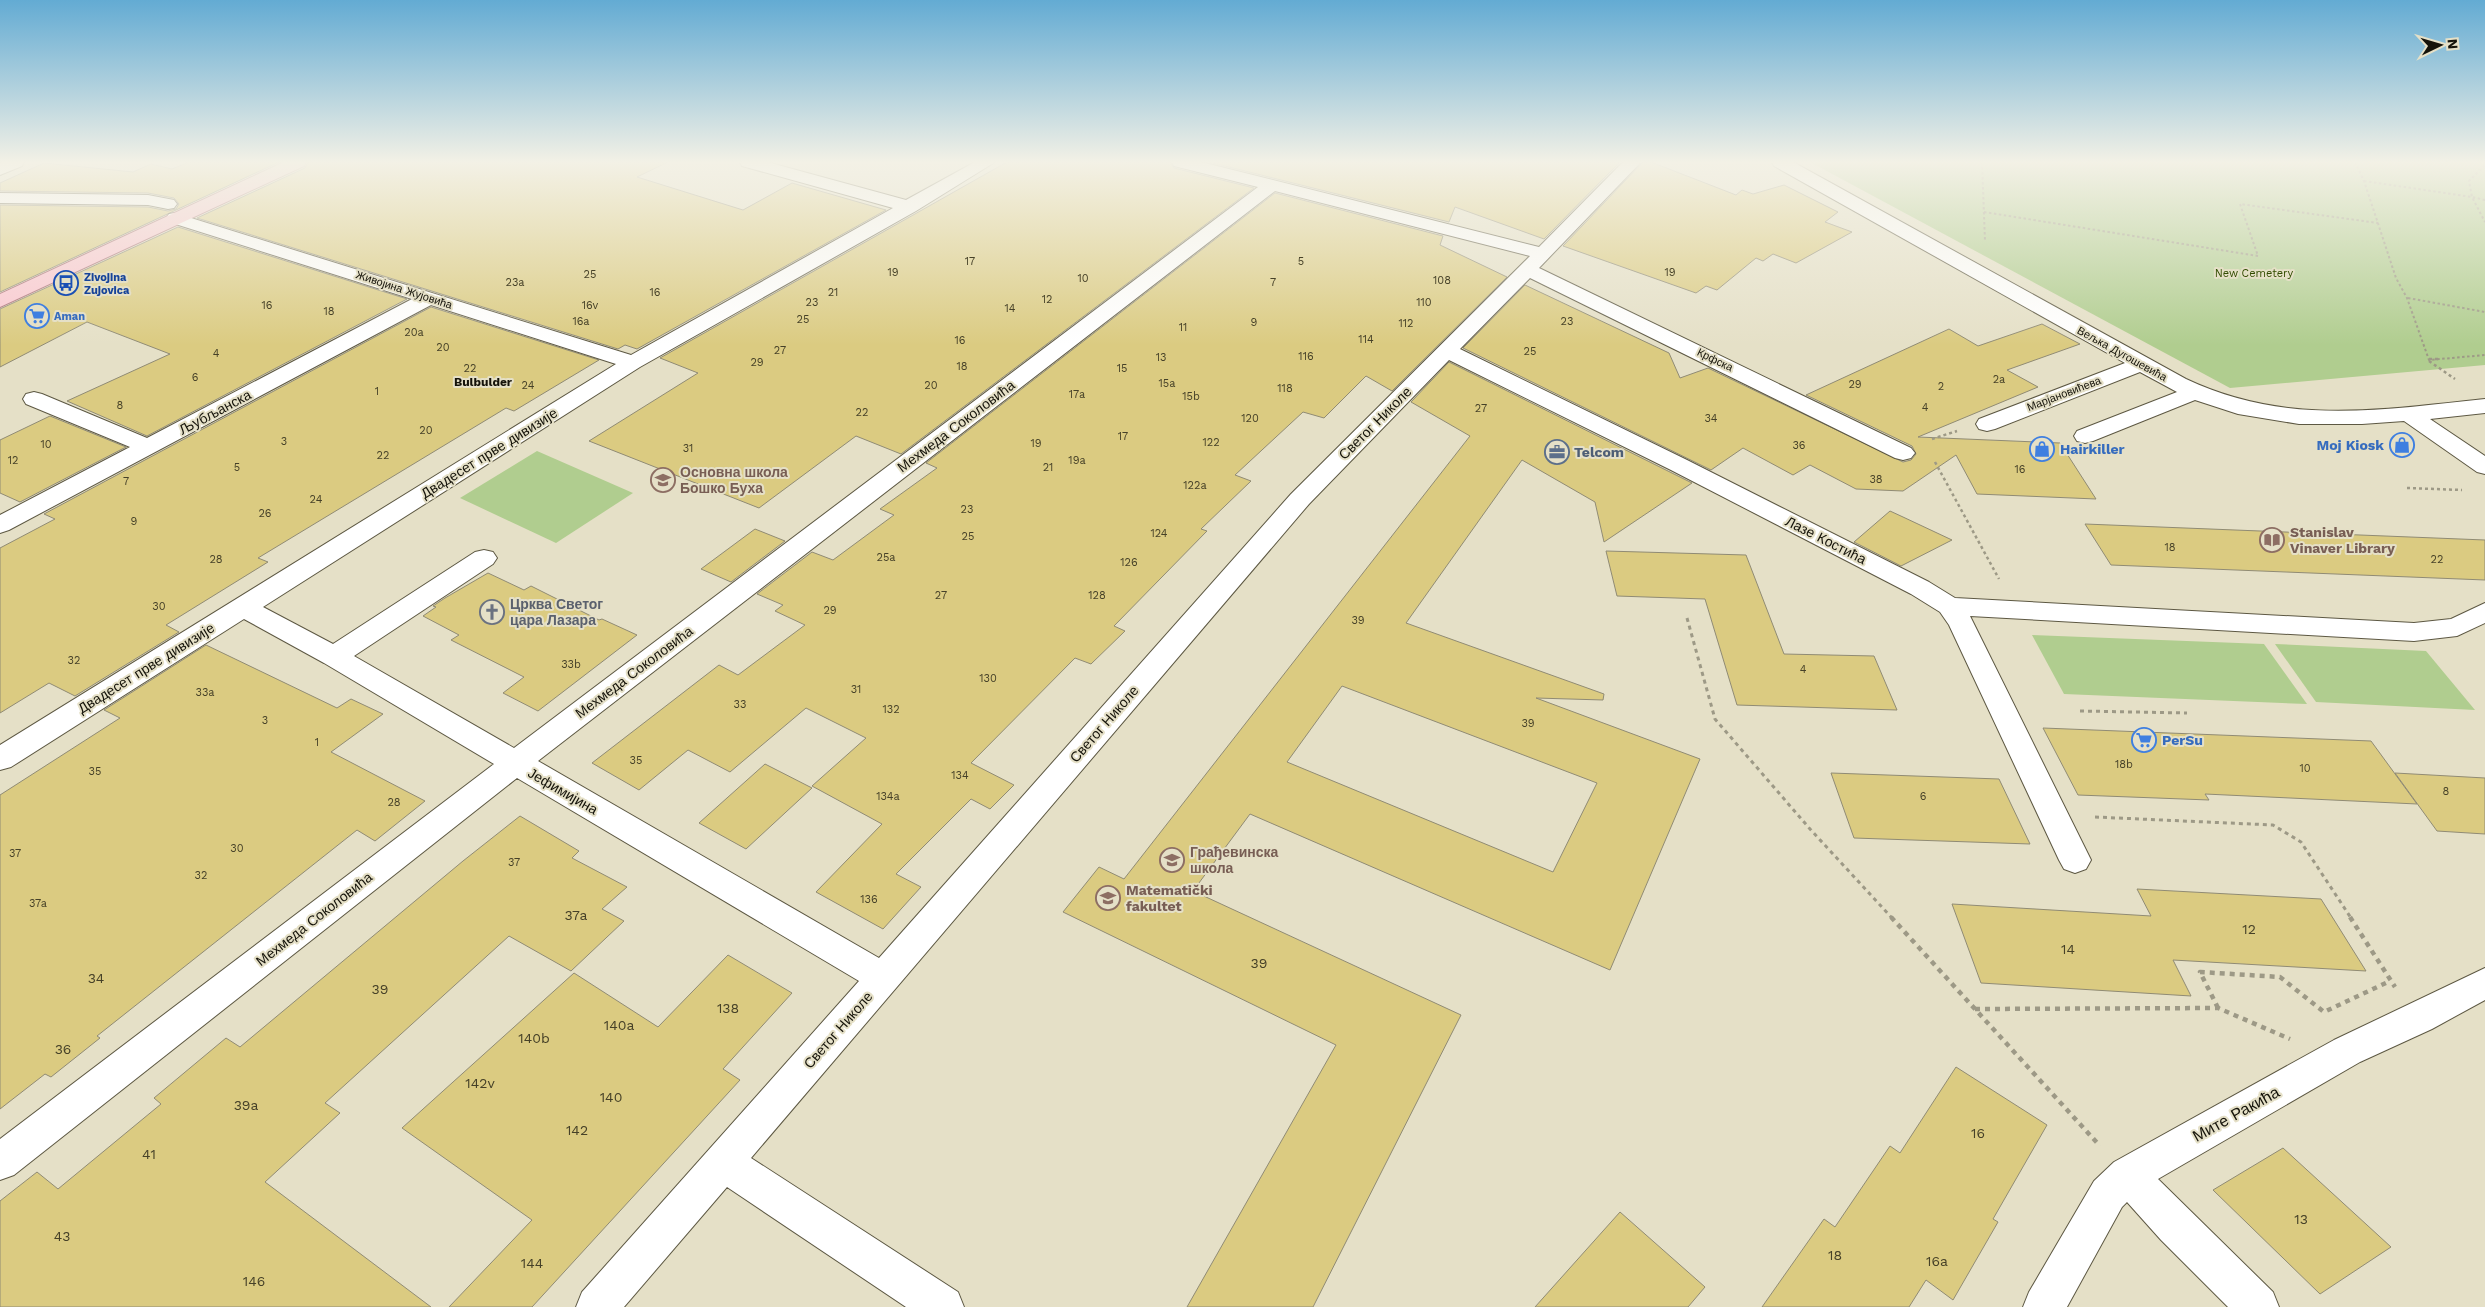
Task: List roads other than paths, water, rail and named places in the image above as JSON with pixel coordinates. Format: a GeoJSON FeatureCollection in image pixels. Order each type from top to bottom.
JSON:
{"type":"FeatureCollection","features":[{"type":"Feature","properties":{"kind":"main road"},"geometry":{"type":"LineString","coordinates":[[0,282],[143,223]]}},
{"type":"Feature","properties":{"kind":"main road"},"geometry":{"type":"LineString","coordinates":[[0,301],[149,223]]}},
{"type":"Feature","properties":{"kind":"street","name":"Живојина Жујовића"},"geometry":{"type":"LineString","coordinates":[[208,223],[633,364]]}},
{"type":"Feature","properties":{"kind":"street","name":"Двадесет прве дивизије"},"geometry":{"type":"LineString","coordinates":[[0,759],[633,364],[880,223]]}},
{"type":"Feature","properties":{"kind":"street","name":"Мехмеда Соколовића"},"geometry":{"type":"LineString","coordinates":[[0,1162],[515,763],[1222,223]]}},
{"type":"Feature","properties":{"kind":"street","name":"Крфска"},"geometry":{"type":"LineString","coordinates":[[1403,223],[1535,261],[1903,453]]}},
{"type":"Feature","properties":{"kind":"street","name":"Светог Николе"},"geometry":{"type":"LineString","coordinates":[[597,1307],[1300,499],[1573,223]]}},
{"type":"Feature","properties":{"kind":"street","name":"Вељка Дугошевића"},"geometry":{"type":"LineString","coordinates":[[1889,223],[2142,364],[2195,392],[2238,408],[2311,418],[2358,418],[2485,406]]}},
{"type":"Feature","properties":{"kind":"street","name":"Љубљанска"},"geometry":{"type":"LineString","coordinates":[[0,525],[430,298]]}},
{"type":"Feature","properties":{"kind":"street","name":"Лазе Костића"},"geometry":{"type":"LineString","coordinates":[[1447,351],[1722,487],[1920,588],[1949,606],[1961,623],[2075,860]]}},
{"type":"Feature","properties":{"kind":"street","name":"Марјановићева"},"geometry":{"type":"LineString","coordinates":[[1987,424],[2142,364]]}},
{"type":"Feature","properties":{"kind":"street"},"geometry":{"type":"LineString","coordinates":[[2085,436],[2195,392]]}},
{"type":"Feature","properties":{"kind":"street"},"geometry":{"type":"LineString","coordinates":[[34,400],[149,447]]}},
{"type":"Feature","properties":{"kind":"street"},"geometry":{"type":"LineString","coordinates":[[2407,413],[2485,467]]}},
{"type":"Feature","properties":{"kind":"street"},"geometry":{"type":"LineString","coordinates":[[334,656],[484,558]]}},
{"type":"Feature","properties":{"kind":"street"},"geometry":{"type":"LineString","coordinates":[[1949,606],[2414,632],[2439,631],[2457,627],[2485,612]]}},
{"type":"Feature","properties":{"kind":"street","name":"Јефимијина"},"geometry":{"type":"LineString","coordinates":[[242,607],[334,656],[882,978]]}},
{"type":"Feature","properties":{"kind":"street","name":"Мите Ракића"},"geometry":{"type":"LineString","coordinates":[[2044,1307],[2108,1194],[2128,1175],[2336,1058],[2485,984]]}},
{"type":"Feature","properties":{"kind":"street"},"geometry":{"type":"LineString","coordinates":[[723,1162],[943,1307]]}},
{"type":"Feature","properties":{"kind":"street"},"geometry":{"type":"LineString","coordinates":[[2128,1175],[2175,1226],[2258,1307]]}},
{"type":"Feature","properties":{"kind":"place","name":"Zivojina Zujovica"},"geometry":{"type":"Point","coordinates":[66,283]}},
{"type":"Feature","properties":{"kind":"place","name":"Aman"},"geometry":{"type":"Point","coordinates":[37,316]}},
{"type":"Feature","properties":{"kind":"place","name":"Moj Kiosk"},"geometry":{"type":"Point","coordinates":[2402,445]}},
{"type":"Feature","properties":{"kind":"place","name":"Hairkiller"},"geometry":{"type":"Point","coordinates":[2042,449]}},
{"type":"Feature","properties":{"kind":"place","name":"Telcom"},"geometry":{"type":"Point","coordinates":[1557,452]}},
{"type":"Feature","properties":{"kind":"place","name":"Основна школа Бошко Буха"},"geometry":{"type":"Point","coordinates":[663,480]}},
{"type":"Feature","properties":{"kind":"place","name":"Stanislav Vinaver Library"},"geometry":{"type":"Point","coordinates":[2272,540]}},
{"type":"Feature","properties":{"kind":"place","name":"Црква Светог цара Лазара"},"geometry":{"type":"Point","coordinates":[492,612]}},
{"type":"Feature","properties":{"kind":"place","name":"PerSu"},"geometry":{"type":"Point","coordinates":[2144,740]}},
{"type":"Feature","properties":{"kind":"place","name":"Грађевинска школа"},"geometry":{"type":"Point","coordinates":[1172,860]}},
{"type":"Feature","properties":{"kind":"place","name":"Matematički fakultet"},"geometry":{"type":"Point","coordinates":[1108,898]}},
{"type":"Feature","properties":{"kind":"district","name":"Bulbulder"},"geometry":{"type":"Point","coordinates":[483,382]}},
{"type":"Feature","properties":{"kind":"park label","name":"New Cemetery"},"geometry":{"type":"Point","coordinates":[2254,273]}}]}
